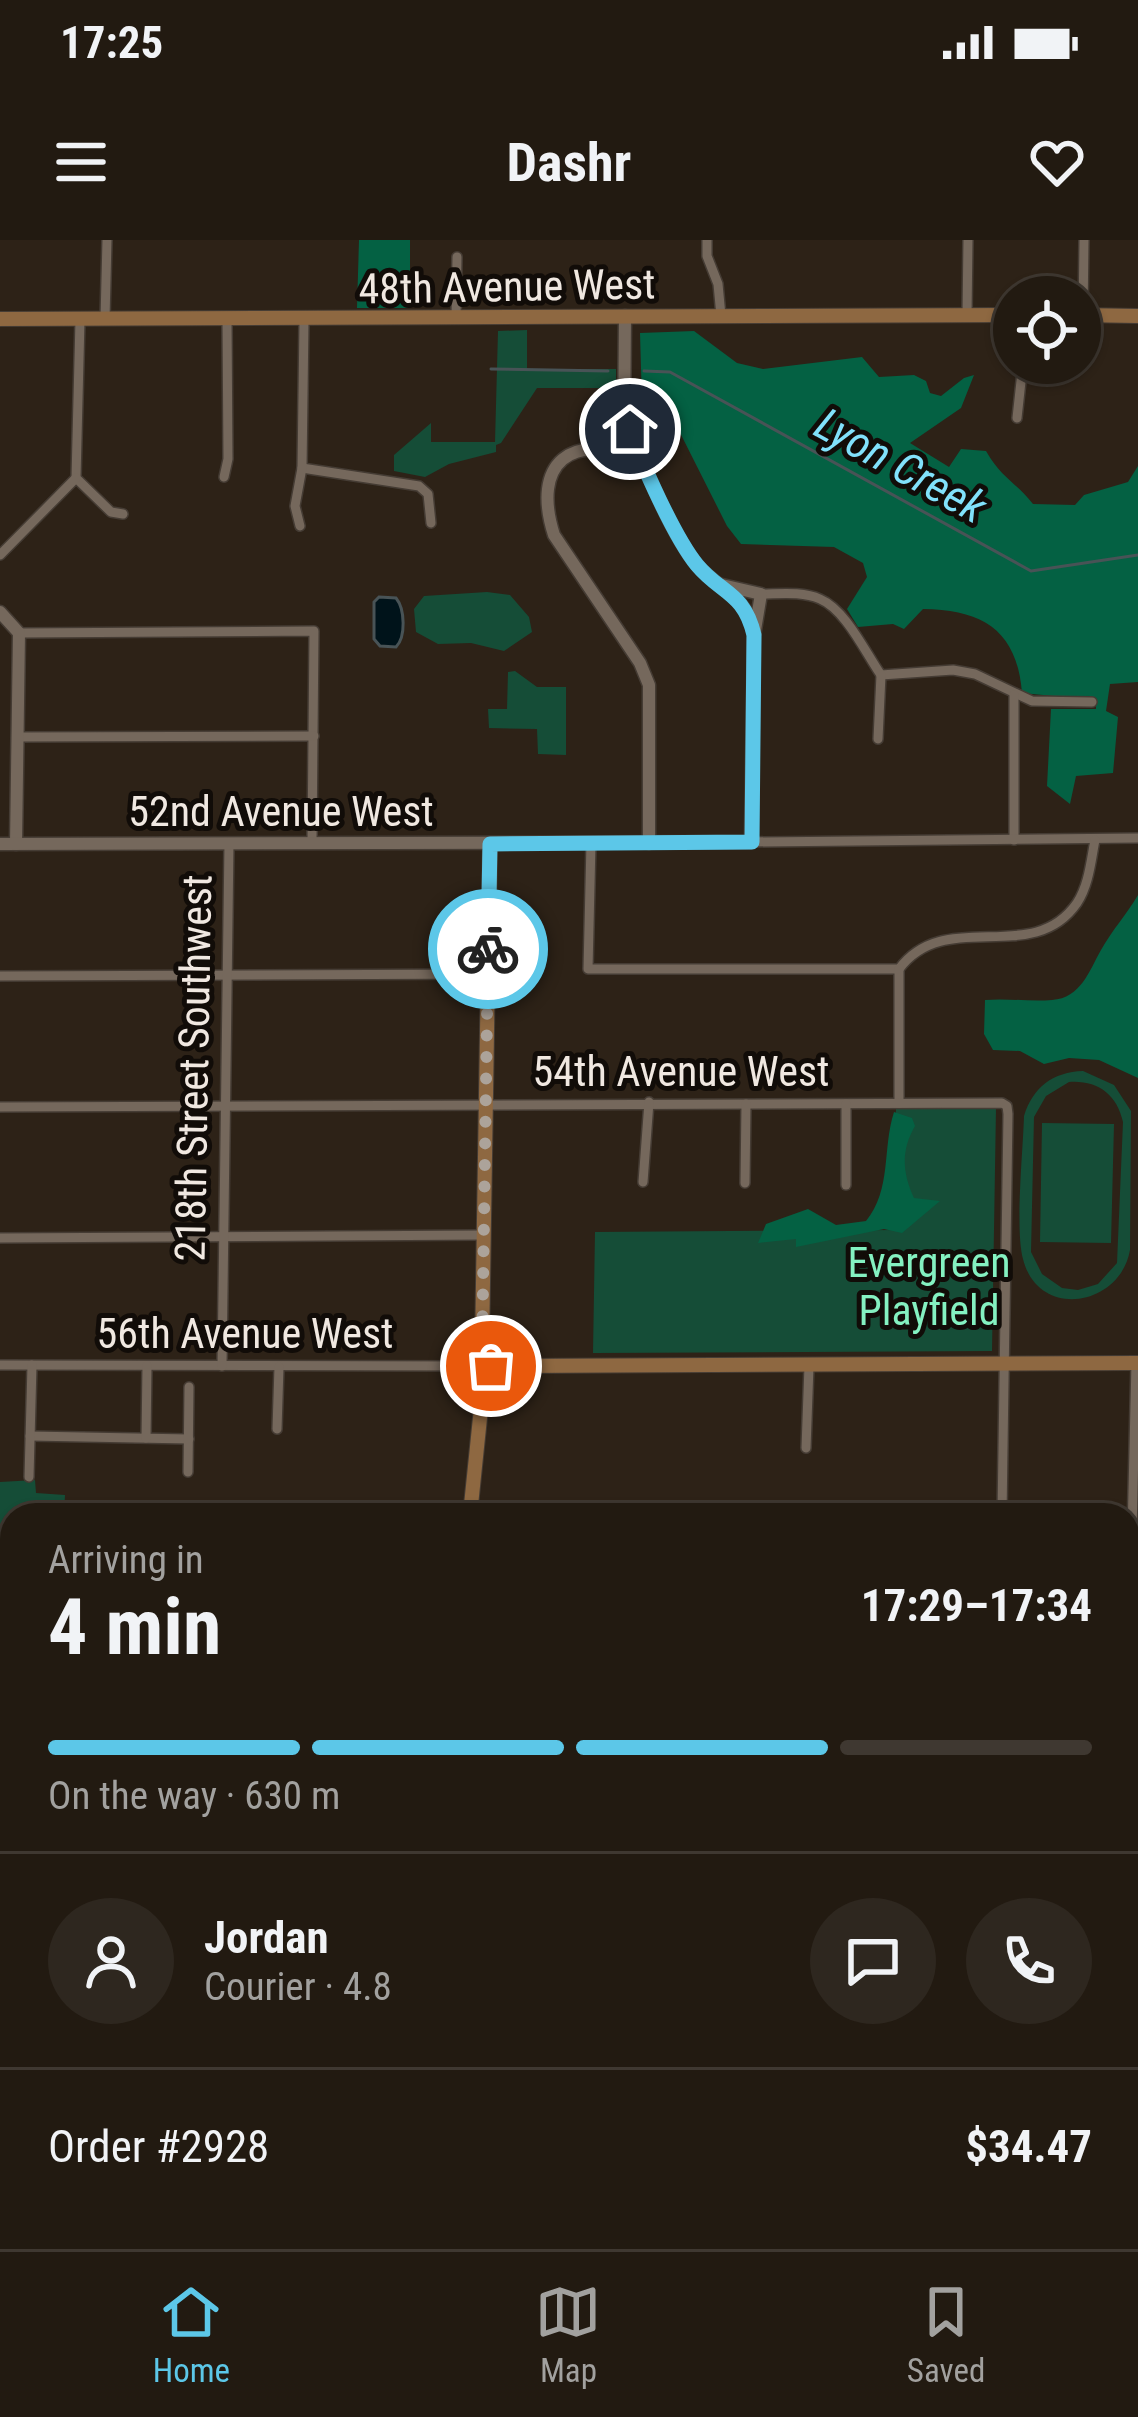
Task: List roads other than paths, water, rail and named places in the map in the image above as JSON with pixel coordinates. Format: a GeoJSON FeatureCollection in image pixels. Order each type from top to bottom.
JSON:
{"type":"FeatureCollection","features":[{"type":"Feature","properties":{"kind":"main road"},"geometry":{"type":"LineString","coordinates":[[1101,315],[1138,316]]}},
{"type":"Feature","properties":{"kind":"main road","name":"48th Avenue West"},"geometry":{"type":"LineString","coordinates":[[0,319],[993,316]]}},
{"type":"Feature","properties":{"kind":"main road"},"geometry":{"type":"LineString","coordinates":[[471,1503],[482,1366],[490,844]]}},
{"type":"Feature","properties":{"kind":"main road","name":"56th Avenue West"},"geometry":{"type":"LineString","coordinates":[[482,1366],[1137,1363]]}},
{"type":"Feature","properties":{"kind":"street"},"geometry":{"type":"LineString","coordinates":[[105,320],[107,240]]}},
{"type":"Feature","properties":{"kind":"street"},"geometry":{"type":"LineString","coordinates":[[707,240],[721,317]]}},
{"type":"Feature","properties":{"kind":"street"},"geometry":{"type":"LineString","coordinates":[[967,315],[968,240]]}},
{"type":"Feature","properties":{"kind":"street"},"geometry":{"type":"LineString","coordinates":[[1083,276],[1084,240]]}},
{"type":"Feature","properties":{"kind":"street"},"geometry":{"type":"LineString","coordinates":[[456,319],[457,257]]}},
{"type":"Feature","properties":{"kind":"street"},"geometry":{"type":"LineString","coordinates":[[609,449],[622,440],[626,411],[625,316]]}},
{"type":"Feature","properties":{"kind":"street"},"geometry":{"type":"LineString","coordinates":[[0,554],[76,478],[80,320]]}},
{"type":"Feature","properties":{"kind":"street"},"geometry":{"type":"LineString","coordinates":[[224,477],[228,459],[227,321]]}},
{"type":"Feature","properties":{"kind":"street"},"geometry":{"type":"LineString","coordinates":[[300,526],[295,506],[302,468],[304,321]]}},
{"type":"Feature","properties":{"kind":"street"},"geometry":{"type":"LineString","coordinates":[[1017,418],[1021,384]]}},
{"type":"Feature","properties":{"kind":"street"},"geometry":{"type":"LineString","coordinates":[[626,411],[640,459],[696,564],[742,603],[754,635]]}},
{"type":"Feature","properties":{"kind":"street"},"geometry":{"type":"LineString","coordinates":[[640,459],[609,449],[572,452],[558,459],[552,472],[549,520],[554,536],[650,685],[649,843]]}},
{"type":"Feature","properties":{"kind":"street"},"geometry":{"type":"LineString","coordinates":[[302,468],[419,486],[428,494],[431,523]]}},
{"type":"Feature","properties":{"kind":"street"},"geometry":{"type":"LineString","coordinates":[[76,478],[111,512],[122,514]]}},
{"type":"Feature","properties":{"kind":"street"},"geometry":{"type":"LineString","coordinates":[[722,585],[761,594],[819,598],[834,609],[881,675],[878,739]]}},
{"type":"Feature","properties":{"kind":"street"},"geometry":{"type":"LineString","coordinates":[[752,842],[754,635],[761,594]]}},
{"type":"Feature","properties":{"kind":"street"},"geometry":{"type":"LineString","coordinates":[[0,612],[19,633],[16,844]]}},
{"type":"Feature","properties":{"kind":"street"},"geometry":{"type":"LineString","coordinates":[[19,633],[314,631],[312,842]]}},
{"type":"Feature","properties":{"kind":"street"},"geometry":{"type":"LineString","coordinates":[[881,675],[953,670],[994,682],[1032,701],[1092,702]]}},
{"type":"Feature","properties":{"kind":"street"},"geometry":{"type":"LineString","coordinates":[[1014,695],[1014,840]]}},
{"type":"Feature","properties":{"kind":"street"},"geometry":{"type":"LineString","coordinates":[[17,737],[314,736]]}},
{"type":"Feature","properties":{"kind":"street","name":"52nd Avenue West"},"geometry":{"type":"LineString","coordinates":[[0,844],[1138,838]]}},
{"type":"Feature","properties":{"kind":"street"},"geometry":{"type":"LineString","coordinates":[[899,1103],[899,969],[911,954],[942,938],[1008,937],[1048,927],[1076,904],[1095,840]]}},
{"type":"Feature","properties":{"kind":"street","name":"218th Street Southwest"},"geometry":{"type":"LineString","coordinates":[[222,1366],[229,843]]}},
{"type":"Feature","properties":{"kind":"street"},"geometry":{"type":"LineString","coordinates":[[591,843],[588,969],[899,969]]}},
{"type":"Feature","properties":{"kind":"street"},"geometry":{"type":"LineString","coordinates":[[0,976],[487,974]]}},
{"type":"Feature","properties":{"kind":"street"},"geometry":{"type":"LineString","coordinates":[[643,1182],[649,1102]]}},
{"type":"Feature","properties":{"kind":"street","name":"54th Avenue West"},"geometry":{"type":"LineString","coordinates":[[0,1107],[1002,1103],[1008,1114],[1005,1364]]}},
{"type":"Feature","properties":{"kind":"street"},"geometry":{"type":"LineString","coordinates":[[745,1183],[746,1104]]}},
{"type":"Feature","properties":{"kind":"street"},"geometry":{"type":"LineString","coordinates":[[846,1104],[846,1185]]}},
{"type":"Feature","properties":{"kind":"street"},"geometry":{"type":"LineString","coordinates":[[0,1238],[484,1235]]}},
{"type":"Feature","properties":{"kind":"street"},"geometry":{"type":"LineString","coordinates":[[1136,1476],[1137,1363]]}},
{"type":"Feature","properties":{"kind":"street"},"geometry":{"type":"LineString","coordinates":[[1002,1503],[1005,1364]]}},
{"type":"Feature","properties":{"kind":"street","name":"56th Avenue West"},"geometry":{"type":"LineString","coordinates":[[0,1365],[482,1366]]}},
{"type":"Feature","properties":{"kind":"street"},"geometry":{"type":"LineString","coordinates":[[29,1477],[32,1365]]}},
{"type":"Feature","properties":{"kind":"street"},"geometry":{"type":"LineString","coordinates":[[146,1438],[147,1366]]}},
{"type":"Feature","properties":{"kind":"street"},"geometry":{"type":"LineString","coordinates":[[806,1448],[808,1366]]}},
{"type":"Feature","properties":{"kind":"street"},"geometry":{"type":"LineString","coordinates":[[277,1430],[279,1367]]}},
{"type":"Feature","properties":{"kind":"street"},"geometry":{"type":"LineString","coordinates":[[188,1472],[190,1387]]}},
{"type":"Feature","properties":{"kind":"street"},"geometry":{"type":"LineString","coordinates":[[30,1436],[189,1439]]}},
{"type":"Feature","properties":{"kind":"waterway","name":"Lyon Creek"},"geometry":{"type":"LineString","coordinates":[[491,369],[608,371]]}},
{"type":"Feature","properties":{"kind":"waterway","name":"Lyon Creek"},"geometry":{"type":"LineString","coordinates":[[644,371],[670,372],[1031,571],[1138,555]]}},
{"type":"Feature","properties":{"kind":"park label","name":"Evergreen Playfield"},"geometry":{"type":"Point","coordinates":[929,1286]}}]}
